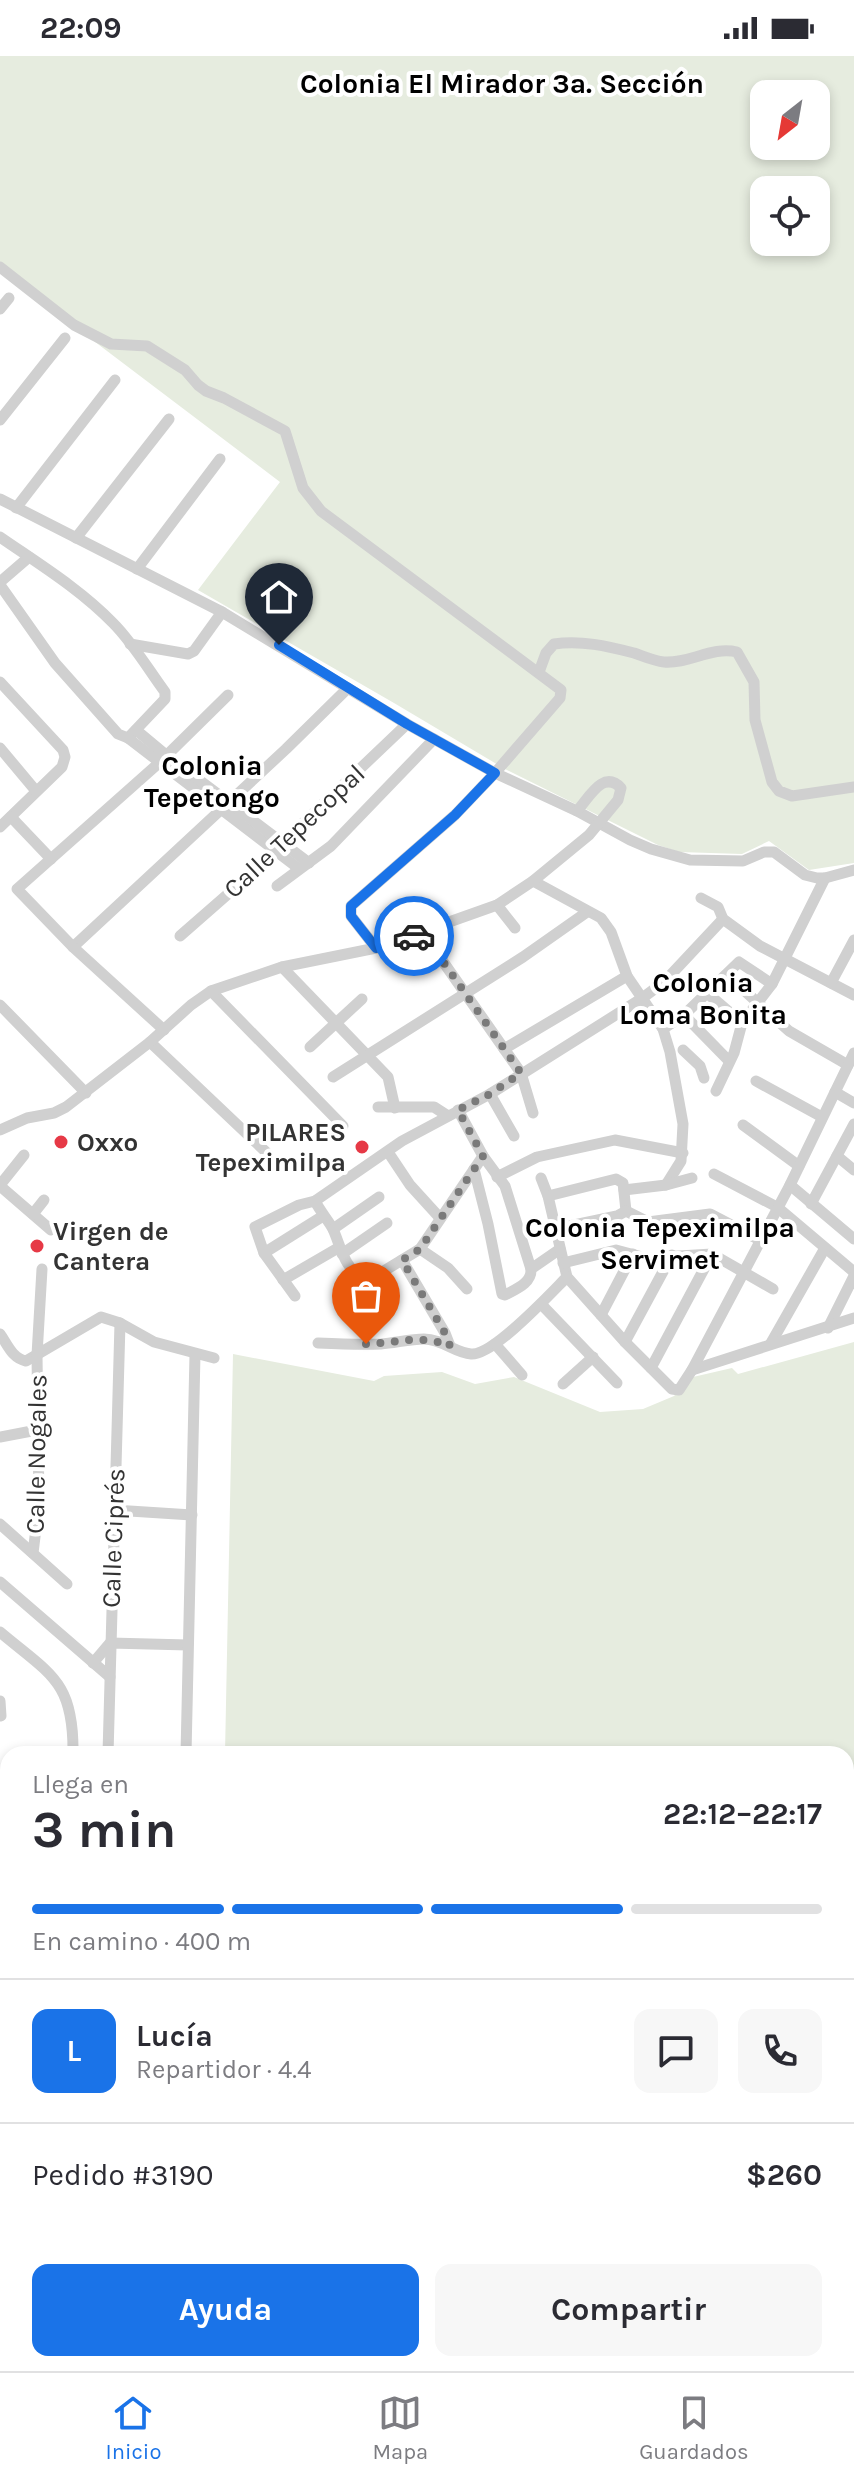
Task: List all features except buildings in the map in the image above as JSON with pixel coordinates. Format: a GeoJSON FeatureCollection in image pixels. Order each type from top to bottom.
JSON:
{"type":"FeatureCollection","features":[{"type":"Feature","properties":{"kind":"street"},"geometry":{"type":"LineString","coordinates":[[0,267],[74,325],[111,344],[147,346],[185,370],[206,391],[285,431],[303,488],[321,511],[561,690],[560,698],[455,815],[351,906],[351,916],[376,948]]}},
{"type":"Feature","properties":{"kind":"street"},"geometry":{"type":"LineString","coordinates":[[0,309],[9,298]]}},
{"type":"Feature","properties":{"kind":"street"},"geometry":{"type":"LineString","coordinates":[[0,420],[65,338]]}},
{"type":"Feature","properties":{"kind":"street"},"geometry":{"type":"LineString","coordinates":[[16,508],[115,380]]}},
{"type":"Feature","properties":{"kind":"street"},"geometry":{"type":"LineString","coordinates":[[76,538],[169,419]]}},
{"type":"Feature","properties":{"kind":"street"},"geometry":{"type":"LineString","coordinates":[[137,569],[220,459]]}},
{"type":"Feature","properties":{"kind":"street"},"geometry":{"type":"LineString","coordinates":[[0,499],[222,612],[407,724],[495,773],[600,822],[630,840],[690,860],[743,861],[764,852],[774,852],[805,875],[825,878],[854,870]]}},
{"type":"Feature","properties":{"kind":"street"},"geometry":{"type":"LineString","coordinates":[[0,537],[94,604],[116,625],[166,695],[132,734]]}},
{"type":"Feature","properties":{"kind":"street"},"geometry":{"type":"LineString","coordinates":[[29,557],[0,584],[55,663],[118,734],[132,734],[304,866]]}},
{"type":"Feature","properties":{"kind":"street"},"geometry":{"type":"LineString","coordinates":[[130,644],[188,654],[194,651],[222,612]]}},
{"type":"Feature","properties":{"kind":"street"},"geometry":{"type":"LineString","coordinates":[[539,672],[546,653],[554,644],[574,641],[613,647],[662,662],[687,660],[724,649],[737,652],[754,682],[755,720],[772,782],[779,791],[792,796],[854,787]]}},
{"type":"Feature","properties":{"kind":"street"},"geometry":{"type":"LineString","coordinates":[[0,682],[63,750],[65,757],[62,767],[0,827]]}},
{"type":"Feature","properties":{"kind":"street"},"geometry":{"type":"LineString","coordinates":[[73,947],[348,688]]}},
{"type":"Feature","properties":{"kind":"street"},"geometry":{"type":"LineString","coordinates":[[164,1030],[73,947],[17,889],[162,759],[228,695]]}},
{"type":"Feature","properties":{"kind":"street","name":"Calle Tepecopal"},"geometry":{"type":"LineString","coordinates":[[180,936],[278,848],[407,724]]}},
{"type":"Feature","properties":{"kind":"street"},"geometry":{"type":"LineString","coordinates":[[277,886],[331,846],[434,739]]}},
{"type":"Feature","properties":{"kind":"street"},"geometry":{"type":"LineString","coordinates":[[0,748],[36,791]]}},
{"type":"Feature","properties":{"kind":"street"},"geometry":{"type":"LineString","coordinates":[[0,1130],[27,1118],[54,1113],[66,1107],[211,991],[282,967],[376,948],[497,905],[533,881],[589,835],[621,795],[621,788],[614,782],[601,783],[577,811]]}},
{"type":"Feature","properties":{"kind":"street"},"geometry":{"type":"LineString","coordinates":[[11,817],[51,859]]}},
{"type":"Feature","properties":{"kind":"street"},"geometry":{"type":"LineString","coordinates":[[716,1091],[742,1023],[786,960],[825,878]]}},
{"type":"Feature","properties":{"kind":"street"},"geometry":{"type":"LineString","coordinates":[[533,881],[601,918],[611,932],[627,976],[663,1029],[681,1105],[683,1153],[666,1185]]}},
{"type":"Feature","properties":{"kind":"street"},"geometry":{"type":"LineString","coordinates":[[701,898],[718,907],[723,919],[760,946],[854,995]]}},
{"type":"Feature","properties":{"kind":"street"},"geometry":{"type":"LineString","coordinates":[[497,905],[515,928]]}},
{"type":"Feature","properties":{"kind":"street"},"geometry":{"type":"LineString","coordinates":[[333,1077],[523,957],[587,912]]}},
{"type":"Feature","properties":{"kind":"street"},"geometry":{"type":"LineString","coordinates":[[295,1296],[264,1253],[255,1227],[299,1205],[315,1201],[402,1141],[490,1094],[641,999],[664,982],[723,919]]}},
{"type":"Feature","properties":{"kind":"street"},"geometry":{"type":"LineString","coordinates":[[423,933],[521,1073],[533,1113]]}},
{"type":"Feature","properties":{"kind":"street"},"geometry":{"type":"LineString","coordinates":[[831,983],[854,940]]}},
{"type":"Feature","properties":{"kind":"street"},"geometry":{"type":"LineString","coordinates":[[663,1029],[684,1015],[739,962],[772,984]]}},
{"type":"Feature","properties":{"kind":"street"},"geometry":{"type":"LineString","coordinates":[[282,967],[388,1077],[395,1108]]}},
{"type":"Feature","properties":{"kind":"street"},"geometry":{"type":"LineString","coordinates":[[727,975],[789,1031],[848,1065]]}},
{"type":"Feature","properties":{"kind":"street"},"geometry":{"type":"LineString","coordinates":[[504,1049],[627,976]]}},
{"type":"Feature","properties":{"kind":"street"},"geometry":{"type":"LineString","coordinates":[[211,991],[343,1126]]}},
{"type":"Feature","properties":{"kind":"street"},"geometry":{"type":"LineString","coordinates":[[707,993],[742,1023]]}},
{"type":"Feature","properties":{"kind":"street"},"geometry":{"type":"LineString","coordinates":[[310,1047],[362,999]]}},
{"type":"Feature","properties":{"kind":"street"},"geometry":{"type":"LineString","coordinates":[[0,1005],[86,1093]]}},
{"type":"Feature","properties":{"kind":"street"},"geometry":{"type":"LineString","coordinates":[[684,1015],[711,1041],[744,1065]]}},
{"type":"Feature","properties":{"kind":"street"},"geometry":{"type":"LineString","coordinates":[[683,1050],[702,1072],[711,1041]]}},
{"type":"Feature","properties":{"kind":"street"},"geometry":{"type":"LineString","coordinates":[[150,1042],[266,1152]]}},
{"type":"Feature","properties":{"kind":"street"},"geometry":{"type":"LineString","coordinates":[[539,1168],[567,1277],[625,1342],[672,1389],[679,1390],[790,1185],[854,1053]]}},
{"type":"Feature","properties":{"kind":"street"},"geometry":{"type":"LineString","coordinates":[[756,1081],[822,1117]]}},
{"type":"Feature","properties":{"kind":"street"},"geometry":{"type":"LineString","coordinates":[[835,1092],[854,1103]]}},
{"type":"Feature","properties":{"kind":"street"},"geometry":{"type":"LineString","coordinates":[[490,1094],[514,1136]]}},
{"type":"Feature","properties":{"kind":"street"},"geometry":{"type":"LineString","coordinates":[[378,1107],[434,1107],[453,1113],[505,1186],[531,1269],[529,1280],[505,1295],[502,1294],[474,1169]]}},
{"type":"Feature","properties":{"kind":"street"},"geometry":{"type":"LineString","coordinates":[[811,1204],[854,1124]]}},
{"type":"Feature","properties":{"kind":"street"},"geometry":{"type":"LineString","coordinates":[[743,1125],[799,1166]]}},
{"type":"Feature","properties":{"kind":"street"},"geometry":{"type":"LineString","coordinates":[[497,1177],[539,1168],[615,1140],[683,1153]]}},
{"type":"Feature","properties":{"kind":"street"},"geometry":{"type":"LineString","coordinates":[[388,1152],[410,1185],[440,1218]]}},
{"type":"Feature","properties":{"kind":"street"},"geometry":{"type":"LineString","coordinates":[[24,1155],[0,1185],[51,1230]]}},
{"type":"Feature","properties":{"kind":"street"},"geometry":{"type":"LineString","coordinates":[[315,1201],[333,1229],[340,1251],[358,1274],[365,1278],[379,1274],[420,1249],[483,1156]]}},
{"type":"Feature","properties":{"kind":"street"},"geometry":{"type":"LineString","coordinates":[[837,1156],[854,1170]]}},
{"type":"Feature","properties":{"kind":"street"},"geometry":{"type":"LineString","coordinates":[[714,1174],[777,1207],[854,1274],[828,1328]]}},
{"type":"Feature","properties":{"kind":"street"},"geometry":{"type":"LineString","coordinates":[[624,1190],[692,1178]]}},
{"type":"Feature","properties":{"kind":"street"},"geometry":{"type":"LineString","coordinates":[[548,1196],[616,1179],[623,1183],[626,1211]]}},
{"type":"Feature","properties":{"kind":"street"},"geometry":{"type":"LineString","coordinates":[[790,1185],[854,1239]]}},
{"type":"Feature","properties":{"kind":"street"},"geometry":{"type":"LineString","coordinates":[[333,1229],[379,1197]]}},
{"type":"Feature","properties":{"kind":"street"},"geometry":{"type":"LineString","coordinates":[[33,1214],[44,1200]]}},
{"type":"Feature","properties":{"kind":"street"},"geometry":{"type":"LineString","coordinates":[[555,1229],[617,1216],[626,1211]]}},
{"type":"Feature","properties":{"kind":"street"},"geometry":{"type":"LineString","coordinates":[[626,1211],[648,1222],[710,1214],[760,1240]]}},
{"type":"Feature","properties":{"kind":"street"},"geometry":{"type":"LineString","coordinates":[[264,1253],[323,1216]]}},
{"type":"Feature","properties":{"kind":"street"},"geometry":{"type":"LineString","coordinates":[[283,1280],[387,1223]]}},
{"type":"Feature","properties":{"kind":"street"},"geometry":{"type":"LineString","coordinates":[[771,1343],[825,1248]]}},
{"type":"Feature","properties":{"kind":"street"},"geometry":{"type":"LineString","coordinates":[[420,1249],[448,1268],[467,1289]]}},
{"type":"Feature","properties":{"kind":"street"},"geometry":{"type":"LineString","coordinates":[[531,1269],[560,1249]]}},
{"type":"Feature","properties":{"kind":"street"},"geometry":{"type":"LineString","coordinates":[[563,1263],[616,1250],[646,1258],[712,1254],[773,1289]]}},
{"type":"Feature","properties":{"kind":"street"},"geometry":{"type":"LineString","coordinates":[[601,1315],[633,1254]]}},
{"type":"Feature","properties":{"kind":"street"},"geometry":{"type":"LineString","coordinates":[[651,1368],[712,1254]]}},
{"type":"Feature","properties":{"kind":"street"},"geometry":{"type":"LineString","coordinates":[[625,1342],[672,1255]]}},
{"type":"Feature","properties":{"kind":"street"},"geometry":{"type":"LineString","coordinates":[[402,1260],[450,1346]]}},
{"type":"Feature","properties":{"kind":"street","name":"Calle Nogales"},"geometry":{"type":"LineString","coordinates":[[33,1553],[39,1504],[37,1355],[42,1269]]}},
{"type":"Feature","properties":{"kind":"street"},"geometry":{"type":"LineString","coordinates":[[318,1343],[382,1344],[423,1339],[475,1355],[495,1344],[567,1277]]}},
{"type":"Feature","properties":{"kind":"street"},"geometry":{"type":"LineString","coordinates":[[541,1304],[617,1383]]}},
{"type":"Feature","properties":{"kind":"street"},"geometry":{"type":"LineString","coordinates":[[0,1334],[19,1359],[26,1361],[101,1317],[120,1323],[154,1342],[214,1358]]}},
{"type":"Feature","properties":{"kind":"street"},"geometry":{"type":"LineString","coordinates":[[692,1370],[854,1318]]}},
{"type":"Feature","properties":{"kind":"street","name":"Calle Ciprés"},"geometry":{"type":"LineString","coordinates":[[108,1746],[120,1323]]}},
{"type":"Feature","properties":{"kind":"street"},"geometry":{"type":"LineString","coordinates":[[495,1344],[522,1375]]}},
{"type":"Feature","properties":{"kind":"street"},"geometry":{"type":"LineString","coordinates":[[186,1746],[195,1354]]}},
{"type":"Feature","properties":{"kind":"street"},"geometry":{"type":"LineString","coordinates":[[563,1384],[593,1357]]}},
{"type":"Feature","properties":{"kind":"street"},"geometry":{"type":"LineString","coordinates":[[0,1437],[37,1430]]}},
{"type":"Feature","properties":{"kind":"street"},"geometry":{"type":"LineString","coordinates":[[114,1510],[192,1515]]}},
{"type":"Feature","properties":{"kind":"street"},"geometry":{"type":"LineString","coordinates":[[0,1524],[67,1584]]}},
{"type":"Feature","properties":{"kind":"street"},"geometry":{"type":"LineString","coordinates":[[0,1582],[110,1677]]}},
{"type":"Feature","properties":{"kind":"street"},"geometry":{"type":"LineString","coordinates":[[0,1632],[55,1678],[62,1688],[71,1712],[73,1746]]}},
{"type":"Feature","properties":{"kind":"street"},"geometry":{"type":"LineString","coordinates":[[93,1663],[110,1643],[188,1645]]}},
{"type":"Feature","properties":{"kind":"street"},"geometry":{"type":"LineString","coordinates":[[0,1701],[1,1716]]}},
{"type":"Feature","properties":{"kind":"shaded area"},"geometry":{"type":"Polygon","coordinates":[[[0,56],[854,56],[854,863],[809,870],[769,841],[742,854],[679,852],[658,845],[505,769],[198,590],[280,482],[0,270],[0,56]]]}},
{"type":"Feature","properties":{"kind":"shaded area"},"geometry":{"type":"Polygon","coordinates":[[[854,1342],[854,1746],[225,1746],[233,1354],[374,1381],[384,1376],[442,1372],[475,1384],[514,1377],[600,1412],[643,1409],[674,1396],[693,1377],[732,1368],[738,1374],[854,1342]]]}},
{"type":"Feature","properties":{"kind":"way so far"},"geometry":{"type":"LineString","coordinates":[[366,1344],[423,1339],[450,1346],[402,1260],[420,1249],[483,1156],[458,1110],[490,1094],[521,1073],[423,933],[414,936]]}},
{"type":"Feature","properties":{"kind":"place","name":"Oxxo"},"geometry":{"type":"Point","coordinates":[61,1142]}},
{"type":"Feature","properties":{"kind":"place","name":"PILARES Tepeximilpa"},"geometry":{"type":"Point","coordinates":[362,1147]}},
{"type":"Feature","properties":{"kind":"place","name":"Virgen de Cantera"},"geometry":{"type":"Point","coordinates":[37,1246]}},
{"type":"Feature","properties":{"kind":"district","name":"Colonia El Mirador 3a. Sección"},"geometry":{"type":"Point","coordinates":[502,83]}},
{"type":"Feature","properties":{"kind":"district","name":"Colonia Tepetongo"},"geometry":{"type":"Point","coordinates":[212,781]}},
{"type":"Feature","properties":{"kind":"district","name":"Colonia Loma Bonita"},"geometry":{"type":"Point","coordinates":[703,998]}},
{"type":"Feature","properties":{"kind":"district","name":"Colonia Tepeximilpa Servimet"},"geometry":{"type":"Point","coordinates":[660,1243]}},
{"type":"Feature","properties":{"kind":"route"},"geometry":{"type":"LineString","coordinates":[[279,645],[407,724],[495,773],[455,815],[351,906],[351,916],[376,948],[414,936]]}}]}
